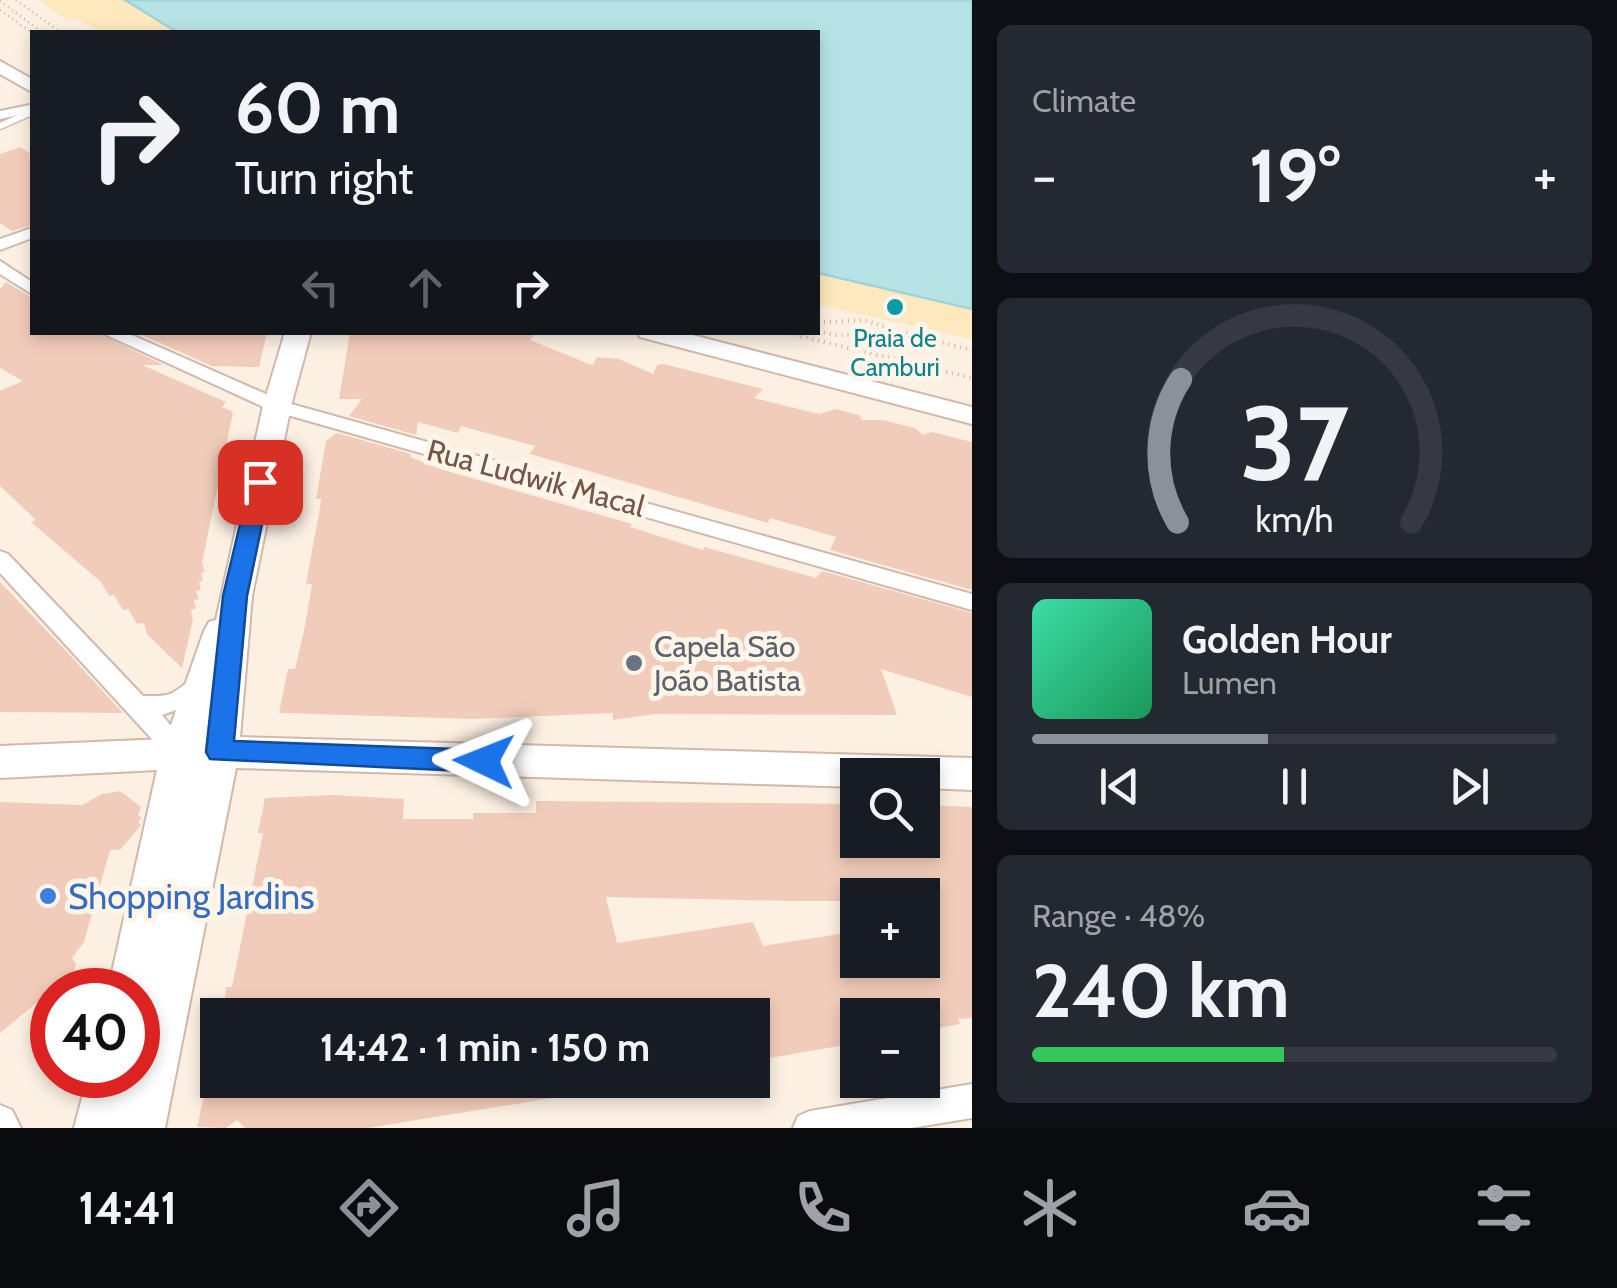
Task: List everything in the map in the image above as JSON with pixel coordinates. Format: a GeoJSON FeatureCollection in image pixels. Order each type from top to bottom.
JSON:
{"type":"FeatureCollection","features":[{"type":"Feature","properties":{"kind":"street"},"geometry":{"type":"LineString","coordinates":[[0,66],[30,86]]}},
{"type":"Feature","properties":{"kind":"street"},"geometry":{"type":"LineString","coordinates":[[0,90],[30,109]]}},
{"type":"Feature","properties":{"kind":"street"},"geometry":{"type":"LineString","coordinates":[[0,115],[30,110]]}},
{"type":"Feature","properties":{"kind":"street"},"geometry":{"type":"LineString","coordinates":[[0,246],[30,234]]}},
{"type":"Feature","properties":{"kind":"street"},"geometry":{"type":"LineString","coordinates":[[0,266],[30,288]]}},
{"type":"Feature","properties":{"kind":"street","name":"Rua Ludwik Macal"},"geometry":{"type":"LineString","coordinates":[[115,335],[277,406],[972,602]]}},
{"type":"Feature","properties":{"kind":"street"},"geometry":{"type":"LineString","coordinates":[[137,968],[197,764],[277,406],[297,335]]}},
{"type":"Feature","properties":{"kind":"street"},"geometry":{"type":"LineString","coordinates":[[661,335],[972,416]]}},
{"type":"Feature","properties":{"kind":"street"},"geometry":{"type":"LineString","coordinates":[[734,335],[972,396]]}},
{"type":"Feature","properties":{"kind":"street"},"geometry":{"type":"LineString","coordinates":[[0,558],[136,705],[197,764]]}},
{"type":"Feature","properties":{"kind":"street"},"geometry":{"type":"LineString","coordinates":[[140,1128],[197,764],[200,686],[235,596]]}},
{"type":"Feature","properties":{"kind":"street"},"geometry":{"type":"LineString","coordinates":[[136,705],[163,708],[185,700],[200,686]]}},
{"type":"Feature","properties":{"kind":"street"},"geometry":{"type":"LineString","coordinates":[[18,762],[197,764],[371,758],[972,774]]}},
{"type":"Feature","properties":{"kind":"street"},"geometry":{"type":"LineString","coordinates":[[99,1128],[106,1098]]}},
{"type":"Feature","properties":{"kind":"street"},"geometry":{"type":"LineString","coordinates":[[810,1128],[972,1101]]}},
{"type":"Feature","properties":{"kind":"lane"},"geometry":{"type":"LineString","coordinates":[[0,126],[30,111]]}},
{"type":"Feature","properties":{"kind":"path"},"geometry":{"type":"LineString","coordinates":[[16,0],[57,30]]}},
{"type":"Feature","properties":{"kind":"path"},"geometry":{"type":"LineString","coordinates":[[0,2],[39,30]]}},
{"type":"Feature","properties":{"kind":"path"},"geometry":{"type":"LineString","coordinates":[[0,10],[30,31]]}},
{"type":"Feature","properties":{"kind":"path"},"geometry":{"type":"LineString","coordinates":[[820,322],[846,317],[896,327],[910,336]]}},
{"type":"Feature","properties":{"kind":"path"},"geometry":{"type":"LineString","coordinates":[[820,332],[910,336],[972,350]]}},
{"type":"Feature","properties":{"kind":"path"},"geometry":{"type":"LineString","coordinates":[[795,335],[972,378]]}},
{"type":"Feature","properties":{"kind":"sand"},"geometry":{"type":"Polygon","coordinates":[[[39,0],[125,0],[174,30],[97,30],[77,19],[66,20],[39,0]]]}},
{"type":"Feature","properties":{"kind":"sand","name":"Praia de Camburi"},"geometry":{"type":"Polygon","coordinates":[[[820,273],[972,309],[972,339],[820,305],[820,273]]]}},
{"type":"Feature","properties":{"kind":"water"},"geometry":{"type":"Polygon","coordinates":[[[125,0],[972,0],[972,309],[820,273],[820,30],[174,30],[125,0]]]}},
{"type":"Feature","properties":{"kind":"building"},"geometry":{"type":"Polygon","coordinates":[[[20,147],[30,154],[30,226],[12,231],[0,223],[0,154],[20,147]]]}},
{"type":"Feature","properties":{"kind":"building"},"geometry":{"type":"Polygon","coordinates":[[[6,282],[30,297],[30,335],[102,335],[164,365],[142,365],[226,402],[222,407],[233,412],[202,563],[205,572],[199,582],[201,590],[196,591],[196,608],[191,610],[193,620],[182,668],[147,634],[144,623],[137,624],[128,609],[123,610],[101,582],[31,522],[36,520],[0,486],[0,391],[23,381],[0,368],[0,289],[6,282]]]}},
{"type":"Feature","properties":{"kind":"building"},"geometry":{"type":"Polygon","coordinates":[[[142,335],[266,335],[259,367],[212,366],[142,335]]]}},
{"type":"Feature","properties":{"kind":"building"},"geometry":{"type":"Polygon","coordinates":[[[350,335],[534,335],[530,340],[592,365],[597,357],[619,359],[653,374],[657,365],[664,364],[763,389],[754,398],[819,414],[836,409],[859,415],[862,420],[883,420],[915,428],[923,435],[932,432],[972,442],[972,590],[830,550],[836,537],[770,518],[768,523],[530,454],[535,446],[461,426],[458,433],[418,422],[416,435],[349,416],[362,399],[339,399],[350,335]]]}},
{"type":"Feature","properties":{"kind":"building"},"geometry":{"type":"Polygon","coordinates":[[[337,433],[411,454],[410,457],[440,469],[632,524],[630,527],[703,550],[704,547],[816,578],[822,571],[972,613],[972,697],[881,669],[897,715],[655,714],[613,720],[613,713],[473,719],[279,713],[288,669],[295,669],[305,626],[312,584],[306,584],[320,507],[321,499],[316,499],[326,441],[337,433]]]}},
{"type":"Feature","properties":{"kind":"building"},"geometry":{"type":"Polygon","coordinates":[[[0,582],[67,652],[123,713],[0,712],[0,582]]]}},
{"type":"Feature","properties":{"kind":"building","name":"Shopping Jardins"},"geometry":{"type":"Polygon","coordinates":[[[120,791],[141,807],[141,825],[120,850],[110,850],[84,942],[72,958],[75,968],[30,968],[30,1008],[0,1033],[0,802],[82,805],[102,794],[120,791]]]}},
{"type":"Feature","properties":{"kind":"building"},"geometry":{"type":"Polygon","coordinates":[[[333,795],[404,799],[403,819],[473,819],[473,813],[536,813],[536,801],[840,804],[840,858],[940,858],[940,806],[972,807],[972,1018],[958,1019],[960,1024],[940,1028],[940,998],[840,998],[840,1046],[770,1058],[770,998],[225,998],[226,987],[232,987],[263,833],[258,833],[265,798],[333,795]]]}},
{"type":"Feature","properties":{"kind":"building"},"geometry":{"type":"Polygon","coordinates":[[[203,1098],[552,1098],[368,1128],[245,1128],[237,1120],[226,1128],[197,1127],[203,1098]]]}},
{"type":"Feature","properties":{"kind":"place","name":"Praia de Camburi"},"geometry":{"type":"Point","coordinates":[895,307]}},
{"type":"Feature","properties":{"kind":"place","name":"Capela São João Batista"},"geometry":{"type":"Point","coordinates":[634,663]}},
{"type":"Feature","properties":{"kind":"place","name":"Shopping Jardins"},"geometry":{"type":"Point","coordinates":[48,896]}},
{"type":"Feature","properties":{"kind":"route"},"geometry":{"type":"LineString","coordinates":[[260,482],[235,596],[220,752],[484,761]]}}]}
